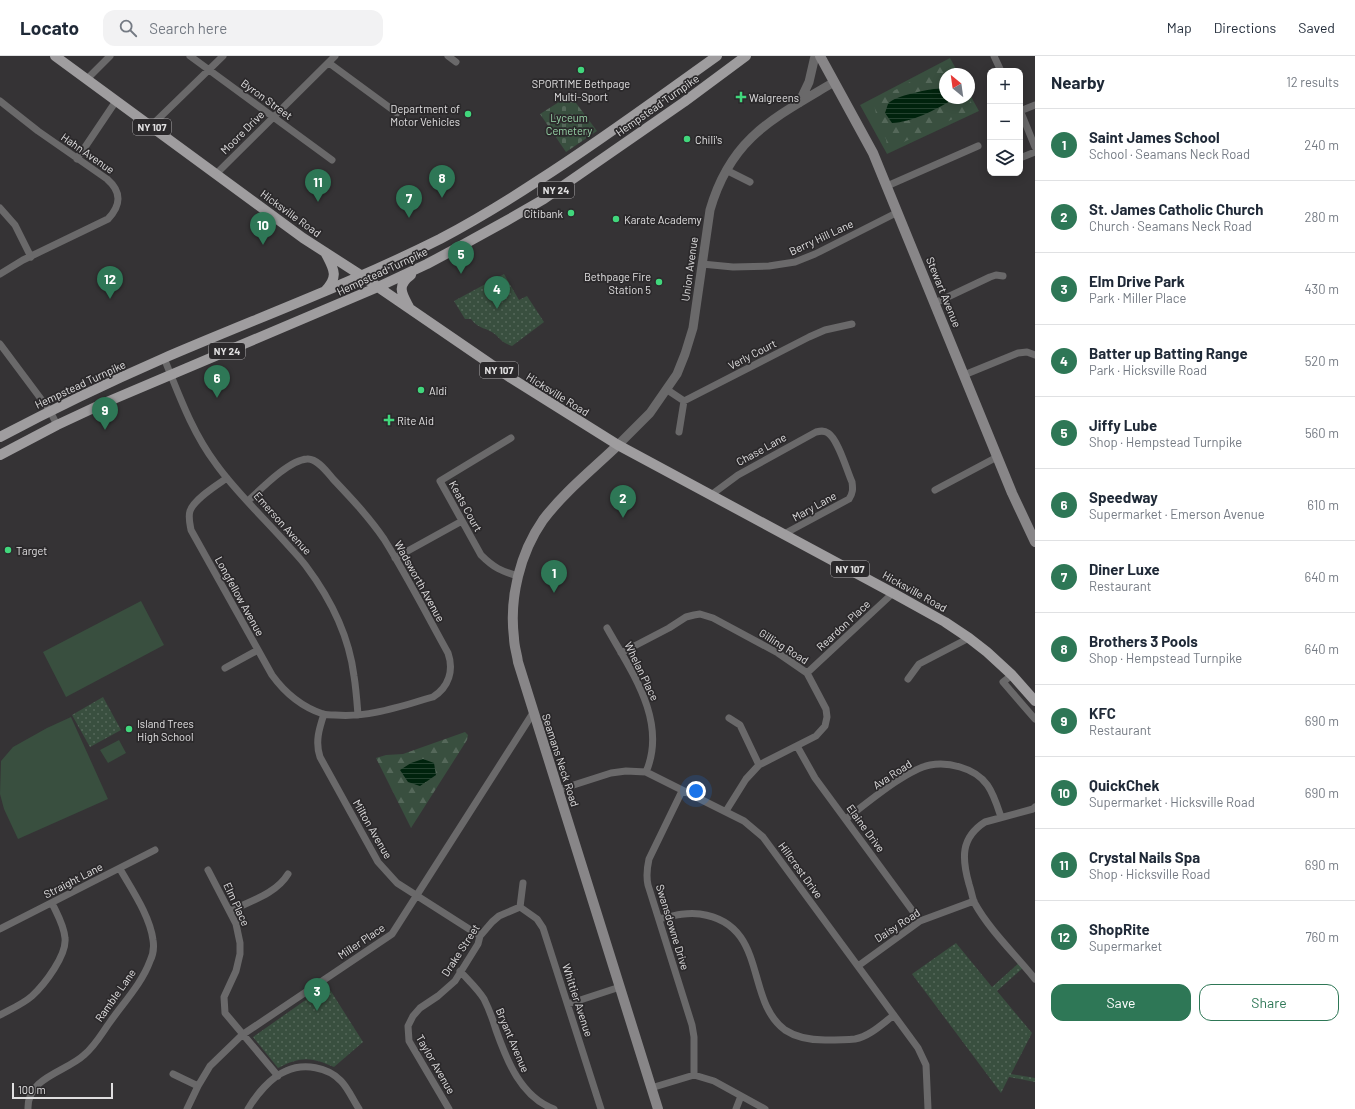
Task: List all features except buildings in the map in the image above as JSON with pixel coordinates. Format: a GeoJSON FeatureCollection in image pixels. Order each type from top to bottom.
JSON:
{"type":"FeatureCollection","features":[{"type":"Feature","properties":{"kind":"main road","name":"Hicksville Road"},"geometry":{"type":"LineString","coordinates":[[55,56],[304,238],[511,378],[618,445],[945,622],[987,652],[1012,675],[1035,701]]}},
{"type":"Feature","properties":{"kind":"main road","name":"Hempstead Turnpike"},"geometry":{"type":"LineString","coordinates":[[0,437],[90,391],[164,358],[362,276],[440,239],[510,199],[591,146],[717,56]]}},
{"type":"Feature","properties":{"kind":"main road","name":"Hempstead Turnpike"},"geometry":{"type":"LineString","coordinates":[[0,455],[57,425],[378,287],[427,264],[544,199],[684,102],[746,56]]}},
{"type":"Feature","properties":{"kind":"main road","name":"Stewart Avenue"},"geometry":{"type":"LineString","coordinates":[[820,56],[873,153],[997,457],[1035,542]]}},
{"type":"Feature","properties":{"kind":"main road"},"geometry":{"type":"LineString","coordinates":[[322,293],[331,285],[334,278],[334,271],[326,252]]}},
{"type":"Feature","properties":{"kind":"main road"},"geometry":{"type":"LineString","coordinates":[[410,309],[402,295],[402,284],[405,279],[427,264]]}},
{"type":"Feature","properties":{"kind":"main road","name":"Seamans Neck Road"},"geometry":{"type":"LineString","coordinates":[[618,445],[565,495],[544,520],[532,538],[524,555],[518,576],[513,609],[514,639],[518,662],[533,713],[658,1109]]}},
{"type":"Feature","properties":{"kind":"street"},"geometry":{"type":"LineString","coordinates":[[87,79],[110,56]]}},
{"type":"Feature","properties":{"kind":"street","name":"Byron Street"},"geometry":{"type":"LineString","coordinates":[[190,56],[332,160]]}},
{"type":"Feature","properties":{"kind":"street"},"geometry":{"type":"LineString","coordinates":[[152,126],[223,56]]}},
{"type":"Feature","properties":{"kind":"street","name":"Moore Drive"},"geometry":{"type":"LineString","coordinates":[[216,174],[335,56]]}},
{"type":"Feature","properties":{"kind":"street"},"geometry":{"type":"LineString","coordinates":[[448,56],[456,62]]}},
{"type":"Feature","properties":{"kind":"street"},"geometry":{"type":"LineString","coordinates":[[799,103],[809,82],[815,56]]}},
{"type":"Feature","properties":{"kind":"street"},"geometry":{"type":"LineString","coordinates":[[994,56],[1000,68]]}},
{"type":"Feature","properties":{"kind":"street"},"geometry":{"type":"LineString","coordinates":[[328,63],[397,113]]}},
{"type":"Feature","properties":{"kind":"street","name":"Union Avenue"},"geometry":{"type":"LineString","coordinates":[[618,445],[650,413],[677,374],[685,354],[693,328],[710,210],[715,192],[726,170],[744,144],[755,133],[776,116],[834,82]]}},
{"type":"Feature","properties":{"kind":"street","name":"Hahn Avenue"},"geometry":{"type":"LineString","coordinates":[[0,101],[38,131],[113,184],[118,196],[117,207],[108,219],[0,274]]}},
{"type":"Feature","properties":{"kind":"street"},"geometry":{"type":"LineString","coordinates":[[77,159],[116,101]]}},
{"type":"Feature","properties":{"kind":"street"},"geometry":{"type":"LineString","coordinates":[[1023,110],[1035,105]]}},
{"type":"Feature","properties":{"kind":"street"},"geometry":{"type":"LineString","coordinates":[[1023,118],[1035,147]]}},
{"type":"Feature","properties":{"kind":"street"},"geometry":{"type":"LineString","coordinates":[[887,186],[978,146]]}},
{"type":"Feature","properties":{"kind":"street"},"geometry":{"type":"LineString","coordinates":[[1023,157],[1035,152]]}},
{"type":"Feature","properties":{"kind":"street"},"geometry":{"type":"LineString","coordinates":[[726,170],[750,182]]}},
{"type":"Feature","properties":{"kind":"street"},"geometry":{"type":"LineString","coordinates":[[0,208],[15,225],[31,257]]}},
{"type":"Feature","properties":{"kind":"street","name":"Berry Hill Lane"},"geometry":{"type":"LineString","coordinates":[[702,264],[733,267],[769,266],[795,262],[815,254],[898,212]]}},
{"type":"Feature","properties":{"kind":"street"},"geometry":{"type":"LineString","coordinates":[[935,303],[990,277],[1003,276]]}},
{"type":"Feature","properties":{"kind":"street","name":"Verly Court"},"geometry":{"type":"LineString","coordinates":[[684,400],[809,337],[825,330],[852,324]]}},
{"type":"Feature","properties":{"kind":"street"},"geometry":{"type":"LineString","coordinates":[[0,344],[50,411],[57,425]]}},
{"type":"Feature","properties":{"kind":"street"},"geometry":{"type":"LineString","coordinates":[[964,375],[1018,353],[1026,352],[1035,355]]}},
{"type":"Feature","properties":{"kind":"street","name":"Emerson Avenue"},"geometry":{"type":"LineString","coordinates":[[164,358],[183,407],[207,452],[227,478],[306,565],[322,588],[335,611],[344,634],[352,662],[358,715]]}},
{"type":"Feature","properties":{"kind":"street"},"geometry":{"type":"LineString","coordinates":[[666,389],[684,400],[679,432]]}},
{"type":"Feature","properties":{"kind":"street","name":"Chase Lane"},"geometry":{"type":"LineString","coordinates":[[711,495],[738,475],[816,432],[822,431],[826,432],[835,439],[852,482],[852,495]]}},
{"type":"Feature","properties":{"kind":"street","name":"Keats Court"},"geometry":{"type":"LineString","coordinates":[[511,438],[440,481],[481,555],[497,569],[518,576]]}},
{"type":"Feature","properties":{"kind":"street"},"geometry":{"type":"LineString","coordinates":[[935,490],[997,457]]}},
{"type":"Feature","properties":{"kind":"street","name":"Wadsworth Avenue"},"geometry":{"type":"LineString","coordinates":[[248,500],[281,472],[297,462],[307,459],[313,460],[322,467],[361,508],[383,538],[448,653],[451,665],[450,675],[446,686],[440,693],[433,697],[371,714],[342,716],[324,714]]}},
{"type":"Feature","properties":{"kind":"street","name":"Longfellow Avenue"},"geometry":{"type":"LineString","coordinates":[[227,478],[195,502],[190,511],[189,521],[194,535],[272,675],[286,692],[307,707],[324,714]]}},
{"type":"Feature","properties":{"kind":"street","name":"Mary Lane"},"geometry":{"type":"LineString","coordinates":[[784,534],[849,499],[852,495]]}},
{"type":"Feature","properties":{"kind":"street"},"geometry":{"type":"LineString","coordinates":[[395,558],[462,521]]}},
{"type":"Feature","properties":{"kind":"street","name":"Reardon Place"},"geometry":{"type":"LineString","coordinates":[[807,674],[893,593]]}},
{"type":"Feature","properties":{"kind":"street","name":"Gilling Road"},"geometry":{"type":"LineString","coordinates":[[621,653],[669,628],[686,617],[694,614],[700,614],[713,618],[778,653],[807,674],[823,702],[827,717],[825,726],[816,736],[759,765],[746,779],[726,812]]}},
{"type":"Feature","properties":{"kind":"street","name":"Whelan Place"},"geometry":{"type":"LineString","coordinates":[[607,628],[645,698],[650,715],[652,753],[646,772]]}},
{"type":"Feature","properties":{"kind":"street"},"geometry":{"type":"LineString","coordinates":[[908,680],[919,664],[969,638]]}},
{"type":"Feature","properties":{"kind":"street"},"geometry":{"type":"LineString","coordinates":[[225,668],[258,650]]}},
{"type":"Feature","properties":{"kind":"street"},"geometry":{"type":"LineString","coordinates":[[1012,675],[1003,682],[1035,719]]}},
{"type":"Feature","properties":{"kind":"street","name":"Miller Place"},"geometry":{"type":"LineString","coordinates":[[187,1109],[210,1066],[242,1035],[392,934],[533,713]]}},
{"type":"Feature","properties":{"kind":"street","name":"Milton Avenue"},"geometry":{"type":"LineString","coordinates":[[324,714],[317,736],[317,749],[378,862],[397,883],[480,936]]}},
{"type":"Feature","properties":{"kind":"street"},"geometry":{"type":"LineString","coordinates":[[728,718],[740,726],[759,765]]}},
{"type":"Feature","properties":{"kind":"street","name":"Elaine Drive"},"geometry":{"type":"LineString","coordinates":[[797,746],[815,778],[920,921]]}},
{"type":"Feature","properties":{"kind":"street","name":"Ava Road"},"geometry":{"type":"LineString","coordinates":[[846,819],[908,774],[923,767],[942,764],[950,764],[964,768],[981,779],[993,793],[1000,817]]}},
{"type":"Feature","properties":{"kind":"street","name":"Hillcrest Drive"},"geometry":{"type":"LineString","coordinates":[[558,790],[610,773],[626,771],[646,772],[744,821],[762,836],[918,1048],[926,1065],[928,1109]]}},
{"type":"Feature","properties":{"kind":"street","name":"Swansdowne Drive"},"geometry":{"type":"LineString","coordinates":[[682,790],[654,847],[647,867],[648,885],[692,1025],[694,1037],[694,1075]]}},
{"type":"Feature","properties":{"kind":"street"},"geometry":{"type":"LineString","coordinates":[[1035,817],[1034,808],[1000,817],[981,824],[968,840],[963,855],[964,867],[974,900],[991,928],[1035,979]]}},
{"type":"Feature","properties":{"kind":"street","name":"Straight Lane"},"geometry":{"type":"LineString","coordinates":[[0,929],[155,850]]}},
{"type":"Feature","properties":{"kind":"street","name":"Ramble Lane"},"geometry":{"type":"LineString","coordinates":[[28,1109],[32,1092],[41,1081],[76,1062],[90,1049],[143,976],[151,960],[153,942],[149,922],[120,869]]}},
{"type":"Feature","properties":{"kind":"street","name":"Elm Place"},"geometry":{"type":"LineString","coordinates":[[208,870],[230,911],[239,935],[240,954],[236,971],[224,997],[225,1013],[278,1076]]}},
{"type":"Feature","properties":{"kind":"street"},"geometry":{"type":"LineString","coordinates":[[230,911],[272,891],[282,884],[288,874]]}},
{"type":"Feature","properties":{"kind":"street"},"geometry":{"type":"LineString","coordinates":[[520,907],[523,883]]}},
{"type":"Feature","properties":{"kind":"street","name":"Daisy Road"},"geometry":{"type":"LineString","coordinates":[[858,966],[920,921],[974,900]]}},
{"type":"Feature","properties":{"kind":"street"},"geometry":{"type":"LineString","coordinates":[[0,1015],[32,996],[43,984],[58,963],[63,952],[66,938],[63,925],[52,903]]}},
{"type":"Feature","properties":{"kind":"street","name":"Drake Street"},"geometry":{"type":"LineString","coordinates":[[408,1029],[413,1016],[420,1008],[448,988],[455,981],[478,944],[480,936],[499,916],[520,907]]}},
{"type":"Feature","properties":{"kind":"street","name":"Whittier Avenue"},"geometry":{"type":"LineString","coordinates":[[520,907],[537,919],[543,928],[601,1109]]}},
{"type":"Feature","properties":{"kind":"street"},"geometry":{"type":"LineString","coordinates":[[658,919],[681,914],[701,914],[718,919],[732,928],[741,937],[748,950],[767,1006],[773,1017],[784,1029],[794,1035],[812,1040],[856,1039],[870,1033],[894,1015]]}},
{"type":"Feature","properties":{"kind":"street","name":"Bryant Avenue"},"geometry":{"type":"LineString","coordinates":[[460,971],[484,999],[502,1047],[520,1083],[532,1096],[545,1106],[554,1109]]}},
{"type":"Feature","properties":{"kind":"street"},"geometry":{"type":"LineString","coordinates":[[568,1004],[620,987]]}},
{"type":"Feature","properties":{"kind":"street","name":"Taylor Avenue"},"geometry":{"type":"LineString","coordinates":[[408,1029],[409,1041],[412,1048],[449,1109]]}},
{"type":"Feature","properties":{"kind":"street"},"geometry":{"type":"LineString","coordinates":[[248,1109],[264,1088],[278,1076],[287,1070],[300,1067],[315,1067],[333,1074],[342,1081],[359,1109]]}},
{"type":"Feature","properties":{"kind":"street"},"geometry":{"type":"LineString","coordinates":[[173,1074],[198,1086]]}},
{"type":"Feature","properties":{"kind":"street"},"geometry":{"type":"LineString","coordinates":[[652,1088],[694,1075],[714,1081],[765,1109]]}},
{"type":"Feature","properties":{"kind":"street"},"geometry":{"type":"LineString","coordinates":[[736,1109],[741,1096]]}},
{"type":"Feature","properties":{"kind":"green space"},"geometry":{"type":"Polygon","coordinates":[[[950,58],[956,68],[939,68],[939,104],[975,104],[979,111],[887,154],[860,105],[950,58]]]}},
{"type":"Feature","properties":{"kind":"green space"},"geometry":{"type":"Polygon","coordinates":[[[944,64],[948,64],[952,68],[939,68],[939,104],[972,104],[973,106],[970,111],[893,147],[887,147],[886,139],[876,126],[877,119],[874,104],[882,97],[944,64]]]}},
{"type":"Feature","properties":{"kind":"green space","name":"Lyceum Cemetery"},"geometry":{"type":"Polygon","coordinates":[[[570,95],[597,131],[566,152],[540,114],[570,95]]]}},
{"type":"Feature","properties":{"kind":"green space"},"geometry":{"type":"Polygon","coordinates":[[[504,274],[519,300],[527,296],[544,322],[512,346],[503,342],[493,332],[477,325],[471,319],[465,319],[454,301],[504,274]]]}},
{"type":"Feature","properties":{"kind":"green space"},"geometry":{"type":"Polygon","coordinates":[[[141,601],[164,645],[66,697],[43,652],[141,601]]]}},
{"type":"Feature","properties":{"kind":"green space"},"geometry":{"type":"Polygon","coordinates":[[[103,697],[121,730],[90,747],[72,715],[103,697]]]}},
{"type":"Feature","properties":{"kind":"green space"},"geometry":{"type":"Polygon","coordinates":[[[71,717],[108,799],[18,839],[4,809],[0,794],[1,761],[13,747],[47,728],[71,717]]]}},
{"type":"Feature","properties":{"kind":"green space"},"geometry":{"type":"Polygon","coordinates":[[[465,732],[468,735],[467,740],[411,828],[376,758],[386,755],[403,754],[465,732]]]}},
{"type":"Feature","properties":{"kind":"green space"},"geometry":{"type":"Polygon","coordinates":[[[119,740],[126,753],[108,763],[100,750],[119,740]]]}},
{"type":"Feature","properties":{"kind":"green space"},"geometry":{"type":"Polygon","coordinates":[[[956,943],[992,987],[1020,962],[1024,967],[997,991],[1032,1033],[1011,1074],[1035,1078],[1035,1082],[1009,1077],[1001,1093],[912,974],[956,943]]]}},
{"type":"Feature","properties":{"kind":"green space"},"geometry":{"type":"Polygon","coordinates":[[[327,985],[363,1042],[334,1067],[319,1061],[306,1059],[293,1061],[278,1068],[253,1037],[327,985]]]}},
{"type":"Feature","properties":{"kind":"shaded area"},"geometry":{"type":"Polygon","coordinates":[[[939,88],[939,104],[944,104],[915,118],[892,123],[885,113],[888,104],[897,98],[912,93],[939,88]]]}},
{"type":"Feature","properties":{"kind":"shaded area"},"geometry":{"type":"Polygon","coordinates":[[[423,759],[434,763],[436,775],[420,786],[408,782],[400,770],[411,763],[423,759]]]}},
{"type":"Feature","properties":{"kind":"place","name":"SPORTIME Bethpage Multi-Sport"},"geometry":{"type":"Point","coordinates":[581,70]}},
{"type":"Feature","properties":{"kind":"place","name":"Walgreens"},"geometry":{"type":"Point","coordinates":[741,97]}},
{"type":"Feature","properties":{"kind":"place","name":"Department of Motor Vehicles"},"geometry":{"type":"Point","coordinates":[468,114]}},
{"type":"Feature","properties":{"kind":"place","name":"Chili's"},"geometry":{"type":"Point","coordinates":[687,139]}},
{"type":"Feature","properties":{"kind":"place","name":"Brothers 3 Pools"},"geometry":{"type":"Point","coordinates":[442,198]}},
{"type":"Feature","properties":{"kind":"place","name":"Crystal Nails Spa"},"geometry":{"type":"Point","coordinates":[318,202]}},
{"type":"Feature","properties":{"kind":"place","name":"Citibank"},"geometry":{"type":"Point","coordinates":[571,213]}},
{"type":"Feature","properties":{"kind":"place","name":"Diner Luxe"},"geometry":{"type":"Point","coordinates":[409,218]}},
{"type":"Feature","properties":{"kind":"place","name":"Karate Academy"},"geometry":{"type":"Point","coordinates":[616,219]}},
{"type":"Feature","properties":{"kind":"place","name":"QuickChek"},"geometry":{"type":"Point","coordinates":[263,245]}},
{"type":"Feature","properties":{"kind":"place","name":"Jiffy Lube"},"geometry":{"type":"Point","coordinates":[461,274]}},
{"type":"Feature","properties":{"kind":"place","name":"Bethpage Fire Station 5"},"geometry":{"type":"Point","coordinates":[659,282]}},
{"type":"Feature","properties":{"kind":"place","name":"ShopRite"},"geometry":{"type":"Point","coordinates":[110,299]}},
{"type":"Feature","properties":{"kind":"place","name":"Batter up Batting Range"},"geometry":{"type":"Point","coordinates":[497,309]}},
{"type":"Feature","properties":{"kind":"place","name":"Aldi"},"geometry":{"type":"Point","coordinates":[421,390]}},
{"type":"Feature","properties":{"kind":"place","name":"Speedway"},"geometry":{"type":"Point","coordinates":[217,398]}},
{"type":"Feature","properties":{"kind":"place","name":"Rite Aid"},"geometry":{"type":"Point","coordinates":[389,420]}},
{"type":"Feature","properties":{"kind":"place","name":"KFC"},"geometry":{"type":"Point","coordinates":[105,430]}},
{"type":"Feature","properties":{"kind":"place","name":"St. James Catholic Church"},"geometry":{"type":"Point","coordinates":[623,518]}},
{"type":"Feature","properties":{"kind":"place","name":"Target"},"geometry":{"type":"Point","coordinates":[8,550]}},
{"type":"Feature","properties":{"kind":"place","name":"Saint James School"},"geometry":{"type":"Point","coordinates":[554,593]}},
{"type":"Feature","properties":{"kind":"place","name":"Island Trees High School"},"geometry":{"type":"Point","coordinates":[129,729]}},
{"type":"Feature","properties":{"kind":"place","name":"Elm Drive Park"},"geometry":{"type":"Point","coordinates":[317,1011]}}]}
